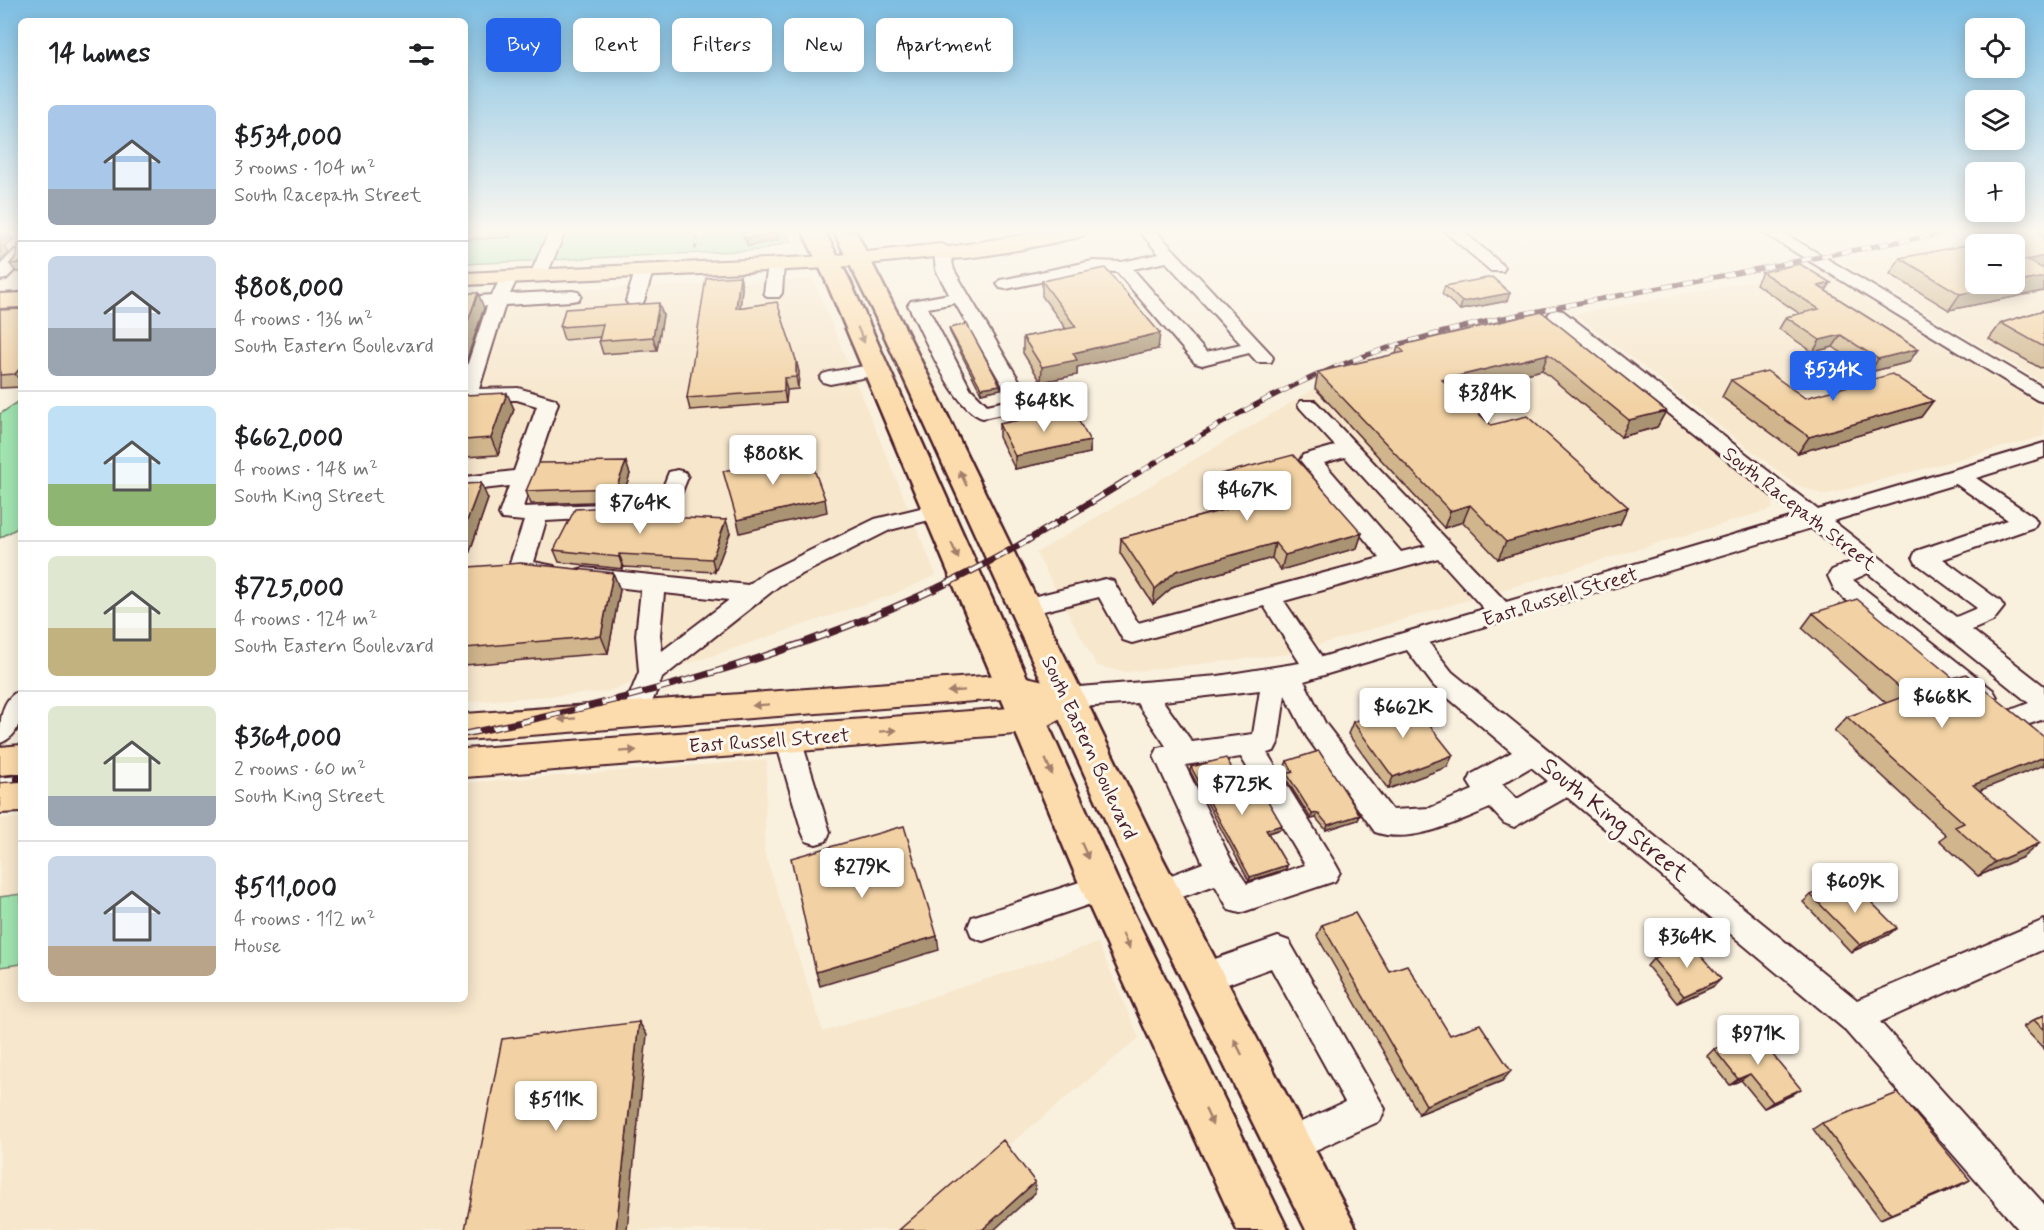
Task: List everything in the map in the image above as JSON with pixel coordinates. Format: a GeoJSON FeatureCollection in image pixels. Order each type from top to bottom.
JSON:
{"type":"FeatureCollection","features":[{"type":"Feature","properties":{"kind":"highway"},"geometry":{"type":"LineString","coordinates":[[840,289],[1101,888],[1263,1230]]}},
{"type":"Feature","properties":{"kind":"highway","name":"South Eastern Boulevard"},"geometry":{"type":"LineString","coordinates":[[874,289],[1160,892],[1332,1230]]}},
{"type":"Feature","properties":{"kind":"main road"},"geometry":{"type":"LineString","coordinates":[[0,301],[18,300]]}},
{"type":"Feature","properties":{"kind":"main road","name":"East Russell Street"},"geometry":{"type":"LineString","coordinates":[[468,763],[788,739],[1067,698]]}},
{"type":"Feature","properties":{"kind":"main road","name":"East Russell Street"},"geometry":{"type":"LineString","coordinates":[[468,727],[635,714],[1021,703]]}},
{"type":"Feature","properties":{"kind":"main road"},"geometry":{"type":"LineString","coordinates":[[0,761],[18,759]]}},
{"type":"Feature","properties":{"kind":"main road"},"geometry":{"type":"LineString","coordinates":[[0,798],[18,797]]}},
{"type":"Feature","properties":{"kind":"street"},"geometry":{"type":"LineString","coordinates":[[468,389],[503,289]]}},
{"type":"Feature","properties":{"kind":"street"},"geometry":{"type":"LineString","coordinates":[[496,306],[570,301],[575,289]]}},
{"type":"Feature","properties":{"kind":"street"},"geometry":{"type":"LineString","coordinates":[[635,301],[638,289]]}},
{"type":"Feature","properties":{"kind":"street"},"geometry":{"type":"LineString","coordinates":[[956,289],[1023,404],[983,412],[957,383],[916,305],[960,297]]}},
{"type":"Feature","properties":{"kind":"street"},"geometry":{"type":"LineString","coordinates":[[1141,289],[1202,359],[1259,352],[1201,289]]}},
{"type":"Feature","properties":{"kind":"street"},"geometry":{"type":"LineString","coordinates":[[1866,289],[2044,396]]}},
{"type":"Feature","properties":{"kind":"street"},"geometry":{"type":"LineString","coordinates":[[468,302],[541,310]]}},
{"type":"Feature","properties":{"kind":"street","name":"South Racepath Street"},"geometry":{"type":"LineString","coordinates":[[1557,315],[2044,700]]}},
{"type":"Feature","properties":{"kind":"street"},"geometry":{"type":"LineString","coordinates":[[891,324],[922,317]]}},
{"type":"Feature","properties":{"kind":"street"},"geometry":{"type":"LineString","coordinates":[[903,350],[935,343]]}},
{"type":"Feature","properties":{"kind":"street"},"geometry":{"type":"LineString","coordinates":[[830,378],[876,370]]}},
{"type":"Feature","properties":{"kind":"street"},"geometry":{"type":"LineString","coordinates":[[922,391],[957,383]]}},
{"type":"Feature","properties":{"kind":"street"},"geometry":{"type":"LineString","coordinates":[[468,395],[518,394],[548,403],[510,514],[665,509],[677,477]]}},
{"type":"Feature","properties":{"kind":"street"},"geometry":{"type":"LineString","coordinates":[[1308,405],[1502,613]]}},
{"type":"Feature","properties":{"kind":"street"},"geometry":{"type":"LineString","coordinates":[[1349,449],[1310,460],[1396,561]]}},
{"type":"Feature","properties":{"kind":"street","name":"East Russell Street"},"geometry":{"type":"LineString","coordinates":[[1067,698],[1282,677],[1413,640],[2044,450]]}},
{"type":"Feature","properties":{"kind":"street"},"geometry":{"type":"LineString","coordinates":[[1959,476],[2035,519]]}},
{"type":"Feature","properties":{"kind":"street"},"geometry":{"type":"LineString","coordinates":[[468,484],[523,477]]}},
{"type":"Feature","properties":{"kind":"street"},"geometry":{"type":"LineString","coordinates":[[652,672],[772,579],[883,524],[937,511]]}},
{"type":"Feature","properties":{"kind":"street"},"geometry":{"type":"LineString","coordinates":[[537,514],[520,569],[751,594]]}},
{"type":"Feature","properties":{"kind":"street"},"geometry":{"type":"LineString","coordinates":[[1952,628],[1985,615],[1992,607],[1924,557],[2035,519]]}},
{"type":"Feature","properties":{"kind":"street"},"geometry":{"type":"LineString","coordinates":[[1024,607],[1105,587],[1132,634],[1442,549]]}},
{"type":"Feature","properties":{"kind":"street"},"geometry":{"type":"LineString","coordinates":[[1870,564],[1840,576],[1843,585],[2036,739]]}},
{"type":"Feature","properties":{"kind":"street"},"geometry":{"type":"LineString","coordinates":[[635,714],[652,672],[648,635],[653,583]]}},
{"type":"Feature","properties":{"kind":"street"},"geometry":{"type":"LineString","coordinates":[[1269,596],[1316,668]]}},
{"type":"Feature","properties":{"kind":"street","name":"South King Street"},"geometry":{"type":"LineString","coordinates":[[1413,640],[1443,679],[1854,1017],[2043,1230]]}},
{"type":"Feature","properties":{"kind":"street"},"geometry":{"type":"LineString","coordinates":[[1282,677],[1316,730],[1385,823],[1431,820],[1494,794]]}},
{"type":"Feature","properties":{"kind":"street"},"geometry":{"type":"LineString","coordinates":[[1248,746],[1326,872],[1240,900],[1221,869],[1167,756],[1266,743],[1282,677]]}},
{"type":"Feature","properties":{"kind":"street"},"geometry":{"type":"LineString","coordinates":[[1143,692],[1186,754]]}},
{"type":"Feature","properties":{"kind":"street"},"geometry":{"type":"LineString","coordinates":[[0,732],[18,704]]}},
{"type":"Feature","properties":{"kind":"street"},"geometry":{"type":"LineString","coordinates":[[2012,720],[2044,708]]}},
{"type":"Feature","properties":{"kind":"street"},"geometry":{"type":"LineString","coordinates":[[788,739],[816,832]]}},
{"type":"Feature","properties":{"kind":"street"},"geometry":{"type":"LineString","coordinates":[[1533,753],[1482,782],[1514,815],[1569,782]]}},
{"type":"Feature","properties":{"kind":"street"},"geometry":{"type":"LineString","coordinates":[[1160,892],[1221,869]]}},
{"type":"Feature","properties":{"kind":"street"},"geometry":{"type":"LineString","coordinates":[[983,927],[1101,888]]}},
{"type":"Feature","properties":{"kind":"street"},"geometry":{"type":"LineString","coordinates":[[1854,1017],[2044,934]]}},
{"type":"Feature","properties":{"kind":"street"},"geometry":{"type":"LineString","coordinates":[[1203,978],[1278,951],[1368,1109],[1288,1145]]}},
{"type":"Feature","properties":{"kind":"shaded area"},"geometry":{"type":"Polygon","coordinates":[[[572,289],[817,289],[936,575],[894,594],[605,692],[468,702],[468,294],[572,289]]]}},
{"type":"Feature","properties":{"kind":"shaded area"},"geometry":{"type":"Polygon","coordinates":[[[1707,289],[1850,289],[2044,407],[2044,436],[1825,495],[1796,485],[1575,314],[1707,289]]]}},
{"type":"Feature","properties":{"kind":"shaded area"},"geometry":{"type":"Polygon","coordinates":[[[1886,289],[1965,289],[1965,294],[2025,294],[2025,289],[2044,289],[2044,383],[1886,289]]]}},
{"type":"Feature","properties":{"kind":"shaded area"},"geometry":{"type":"Polygon","coordinates":[[[1546,317],[1774,498],[1772,509],[1288,654],[1126,672],[1097,666],[1036,553],[1338,375],[1416,346],[1546,317]]]}},
{"type":"Feature","properties":{"kind":"shaded area"},"geometry":{"type":"Polygon","coordinates":[[[767,760],[764,851],[823,1032],[1098,943],[1139,1038],[905,1230],[0,1230],[0,967],[18,964],[18,1002],[468,1002],[468,783],[767,760]]]}},
{"type":"Feature","properties":{"kind":"shaded area"},"geometry":{"type":"Polygon","coordinates":[[[18,817],[18,894],[0,897],[0,819],[18,817]]]}},
{"type":"Feature","properties":{"kind":"green space"},"geometry":{"type":"Polygon","coordinates":[[[18,402],[18,528],[0,538],[0,414],[18,402]]]}},
{"type":"Feature","properties":{"kind":"green space"},"geometry":{"type":"Polygon","coordinates":[[[18,894],[18,964],[0,967],[0,897],[18,894]]]}},
{"type":"Feature","properties":{"kind":"building"},"geometry":{"type":"Polygon","coordinates":[[[704,289],[738,289],[736,308],[777,302],[796,360],[796,377],[784,378],[784,391],[687,398],[704,289]]]}},
{"type":"Feature","properties":{"kind":"building"},"geometry":{"type":"Polygon","coordinates":[[[1048,289],[1123,289],[1160,333],[1073,353],[1077,360],[1042,367],[1023,337],[1076,327],[1048,289]]]}},
{"type":"Feature","properties":{"kind":"building"},"geometry":{"type":"Polygon","coordinates":[[[1449,289],[1506,289],[1510,293],[1462,302],[1449,289]]]}},
{"type":"Feature","properties":{"kind":"building"},"geometry":{"type":"Polygon","coordinates":[[[1789,289],[1823,289],[1918,349],[1878,359],[1841,335],[1820,340],[1786,317],[1819,309],[1789,289]]]}},
{"type":"Feature","properties":{"kind":"building"},"geometry":{"type":"Polygon","coordinates":[[[1952,289],[1965,289],[1965,293],[1960,294],[1952,289]]]}},
{"type":"Feature","properties":{"kind":"building"},"geometry":{"type":"Polygon","coordinates":[[[468,293],[478,293],[468,321],[468,293]]]}},
{"type":"Feature","properties":{"kind":"building"},"geometry":{"type":"Polygon","coordinates":[[[659,303],[653,337],[599,341],[603,324],[560,327],[565,309],[659,303]]]}},
{"type":"Feature","properties":{"kind":"building"},"geometry":{"type":"Polygon","coordinates":[[[18,309],[18,370],[15,374],[0,375],[0,310],[18,309]]]}},
{"type":"Feature","properties":{"kind":"building"},"geometry":{"type":"Polygon","coordinates":[[[2044,310],[2044,347],[2001,323],[2044,310]]]}},
{"type":"Feature","properties":{"kind":"building"},"geometry":{"type":"Polygon","coordinates":[[[1542,312],[1666,411],[1629,420],[1548,354],[1442,380],[1491,425],[1527,416],[1628,507],[1506,542],[1470,505],[1450,511],[1318,372],[1404,352],[1398,346],[1542,312]]]}},
{"type":"Feature","properties":{"kind":"building"},"geometry":{"type":"Polygon","coordinates":[[[967,324],[1000,385],[981,388],[949,328],[967,324]]]}},
{"type":"Feature","properties":{"kind":"building"},"geometry":{"type":"Polygon","coordinates":[[[1767,371],[1805,398],[1892,374],[1933,401],[1809,437],[1731,380],[1767,371]]]}},
{"type":"Feature","properties":{"kind":"building"},"geometry":{"type":"Polygon","coordinates":[[[507,393],[491,438],[468,440],[468,395],[507,393]]]}},
{"type":"Feature","properties":{"kind":"building"},"geometry":{"type":"Polygon","coordinates":[[[1072,409],[1090,441],[1015,456],[999,424],[1072,409]]]}},
{"type":"Feature","properties":{"kind":"building"},"geometry":{"type":"Polygon","coordinates":[[[808,453],[825,499],[737,520],[723,471],[808,453]]]}},
{"type":"Feature","properties":{"kind":"building"},"geometry":{"type":"Polygon","coordinates":[[[1293,455],[1362,533],[1285,555],[1275,543],[1176,571],[1155,589],[1121,538],[1245,504],[1221,474],[1293,455]]]}},
{"type":"Feature","properties":{"kind":"building"},"geometry":{"type":"Polygon","coordinates":[[[626,462],[616,488],[526,491],[538,463],[626,462]]]}},
{"type":"Feature","properties":{"kind":"building"},"geometry":{"type":"Polygon","coordinates":[[[481,483],[468,518],[468,484],[481,483]]]}},
{"type":"Feature","properties":{"kind":"building"},"geometry":{"type":"Polygon","coordinates":[[[610,507],[607,514],[726,520],[712,559],[619,554],[619,557],[554,550],[575,509],[610,507]]]}},
{"type":"Feature","properties":{"kind":"building"},"geometry":{"type":"Polygon","coordinates":[[[521,563],[613,573],[601,636],[468,648],[469,567],[521,563]]]}},
{"type":"Feature","properties":{"kind":"building"},"geometry":{"type":"Polygon","coordinates":[[[1857,599],[1953,678],[1966,674],[2044,737],[2044,757],[1973,785],[2040,843],[1995,862],[1955,827],[1964,823],[1847,717],[1908,695],[1813,613],[1857,599]]]}},
{"type":"Feature","properties":{"kind":"building"},"geometry":{"type":"Polygon","coordinates":[[[1411,702],[1453,755],[1393,777],[1353,722],[1411,702]]]}},
{"type":"Feature","properties":{"kind":"building"},"geometry":{"type":"Polygon","coordinates":[[[1319,751],[1360,815],[1328,825],[1318,813],[1312,814],[1287,774],[1293,772],[1287,761],[1319,751]]]}},
{"type":"Feature","properties":{"kind":"building"},"geometry":{"type":"Polygon","coordinates":[[[1226,758],[1243,788],[1258,784],[1282,825],[1266,830],[1287,865],[1250,877],[1191,767],[1226,758]]]}},
{"type":"Feature","properties":{"kind":"building"},"geometry":{"type":"Polygon","coordinates":[[[904,826],[937,936],[816,972],[791,858],[904,826]]]}},
{"type":"Feature","properties":{"kind":"building"},"geometry":{"type":"Polygon","coordinates":[[[1833,885],[1842,894],[1856,887],[1897,928],[1860,945],[1811,895],[1833,885]]]}},
{"type":"Feature","properties":{"kind":"building"},"geometry":{"type":"Polygon","coordinates":[[[1355,913],[1389,971],[1407,965],[1450,1035],[1480,1024],[1511,1071],[1426,1105],[1322,925],[1355,913]]]}},
{"type":"Feature","properties":{"kind":"building"},"geometry":{"type":"Polygon","coordinates":[[[1689,942],[1721,979],[1684,996],[1653,959],[1689,942]]]}},
{"type":"Feature","properties":{"kind":"building"},"geometry":{"type":"Polygon","coordinates":[[[2044,1015],[2044,1030],[2034,1020],[2044,1015]]]}},
{"type":"Feature","properties":{"kind":"building"},"geometry":{"type":"Polygon","coordinates":[[[639,1022],[616,1230],[465,1230],[502,1039],[639,1022]]]}},
{"type":"Feature","properties":{"kind":"building"},"geometry":{"type":"Polygon","coordinates":[[[1753,1031],[1801,1089],[1773,1102],[1750,1074],[1738,1079],[1714,1049],[1753,1031]]]}},
{"type":"Feature","properties":{"kind":"building"},"geometry":{"type":"Polygon","coordinates":[[[1898,1093],[1970,1180],[1891,1214],[1822,1123],[1898,1093]]]}},
{"type":"Feature","properties":{"kind":"building"},"geometry":{"type":"Polygon","coordinates":[[[1003,1140],[1035,1182],[982,1230],[899,1230],[1003,1140]]]}},
{"type":"Feature","properties":{"kind":"railway"},"geometry":{"type":"LineString","coordinates":[[1124,482],[1211,429],[1271,397],[1332,368],[1364,356],[1463,327],[1649,289]]}},
{"type":"Feature","properties":{"kind":"railway"},"geometry":{"type":"LineString","coordinates":[[468,733],[585,707],[703,676],[819,637],[876,615],[958,578],[1032,538],[1127,480]]}},
{"type":"Feature","properties":{"kind":"railway"},"geometry":{"type":"LineString","coordinates":[[0,780],[18,778]]}}]}
